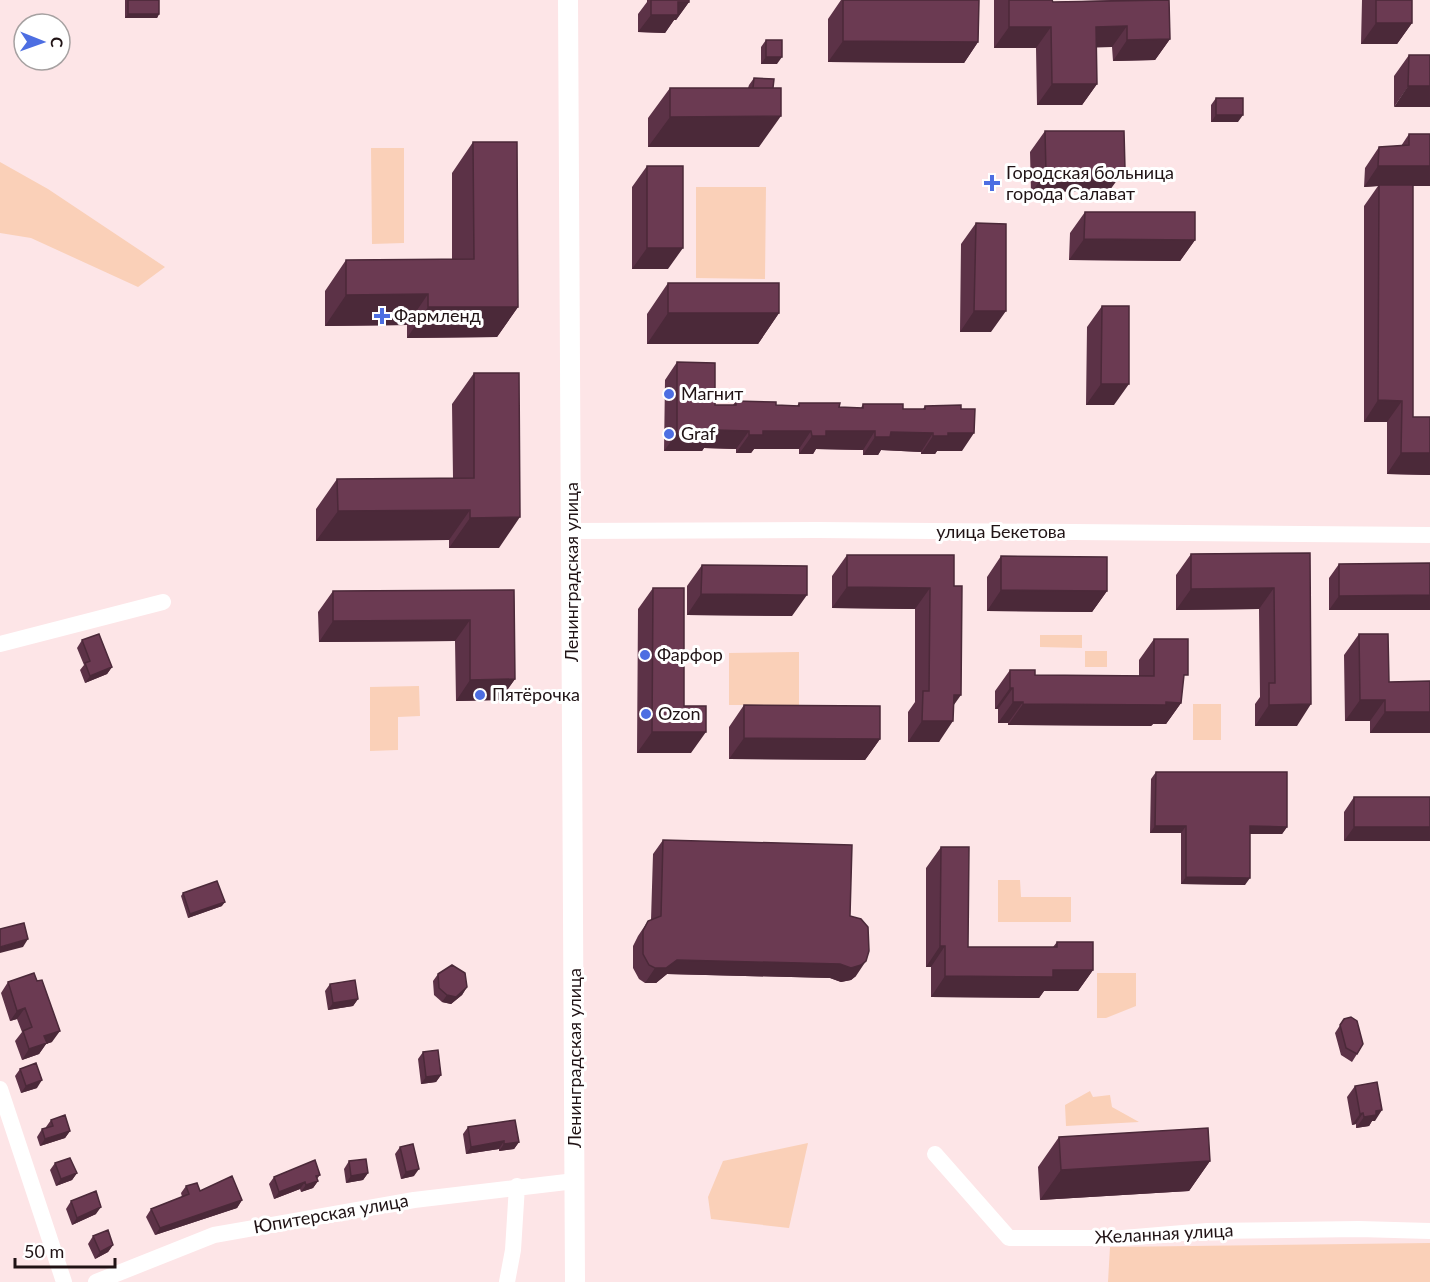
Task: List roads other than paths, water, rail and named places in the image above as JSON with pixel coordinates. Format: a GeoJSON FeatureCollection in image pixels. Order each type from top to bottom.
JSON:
{"type":"FeatureCollection","features":[{"type":"Feature","properties":{"kind":"street","name":"Ленинградская улица"},"geometry":{"type":"LineString","coordinates":[[568,0],[575,1282]]}},
{"type":"Feature","properties":{"kind":"street","name":"улица Бекетова"},"geometry":{"type":"LineString","coordinates":[[572,531],[818,530],[1430,535]]}},
{"type":"Feature","properties":{"kind":"street"},"geometry":{"type":"LineString","coordinates":[[0,644],[163,602]]}},
{"type":"Feature","properties":{"kind":"street"},"geometry":{"type":"LineString","coordinates":[[0,1089],[64,1282]]}},
{"type":"Feature","properties":{"kind":"street","name":"Желанная улица"},"geometry":{"type":"LineString","coordinates":[[935,1154],[1009,1238],[1123,1238],[1207,1231],[1265,1230],[1359,1229],[1430,1232]]}},
{"type":"Feature","properties":{"kind":"street","name":"Юпитерская улица"},"geometry":{"type":"LineString","coordinates":[[96,1282],[214,1235],[414,1200],[575,1180]]}},
{"type":"Feature","properties":{"kind":"street"},"geometry":{"type":"LineString","coordinates":[[507,1282],[513,1250],[517,1186]]}},
{"type":"Feature","properties":{"kind":"place","name":"Городская больница города Салават"},"geometry":{"type":"Point","coordinates":[992,183]}},
{"type":"Feature","properties":{"kind":"place","name":"Фармленд"},"geometry":{"type":"Point","coordinates":[382,316]}},
{"type":"Feature","properties":{"kind":"place","name":"Магнит"},"geometry":{"type":"Point","coordinates":[669,394]}},
{"type":"Feature","properties":{"kind":"place","name":"Graf"},"geometry":{"type":"Point","coordinates":[669,434]}},
{"type":"Feature","properties":{"kind":"place","name":"Фарфор"},"geometry":{"type":"Point","coordinates":[645,655]}},
{"type":"Feature","properties":{"kind":"place","name":"Пятёрочка"},"geometry":{"type":"Point","coordinates":[480,695]}},
{"type":"Feature","properties":{"kind":"place","name":"Ozon"},"geometry":{"type":"Point","coordinates":[646,714]}}]}
